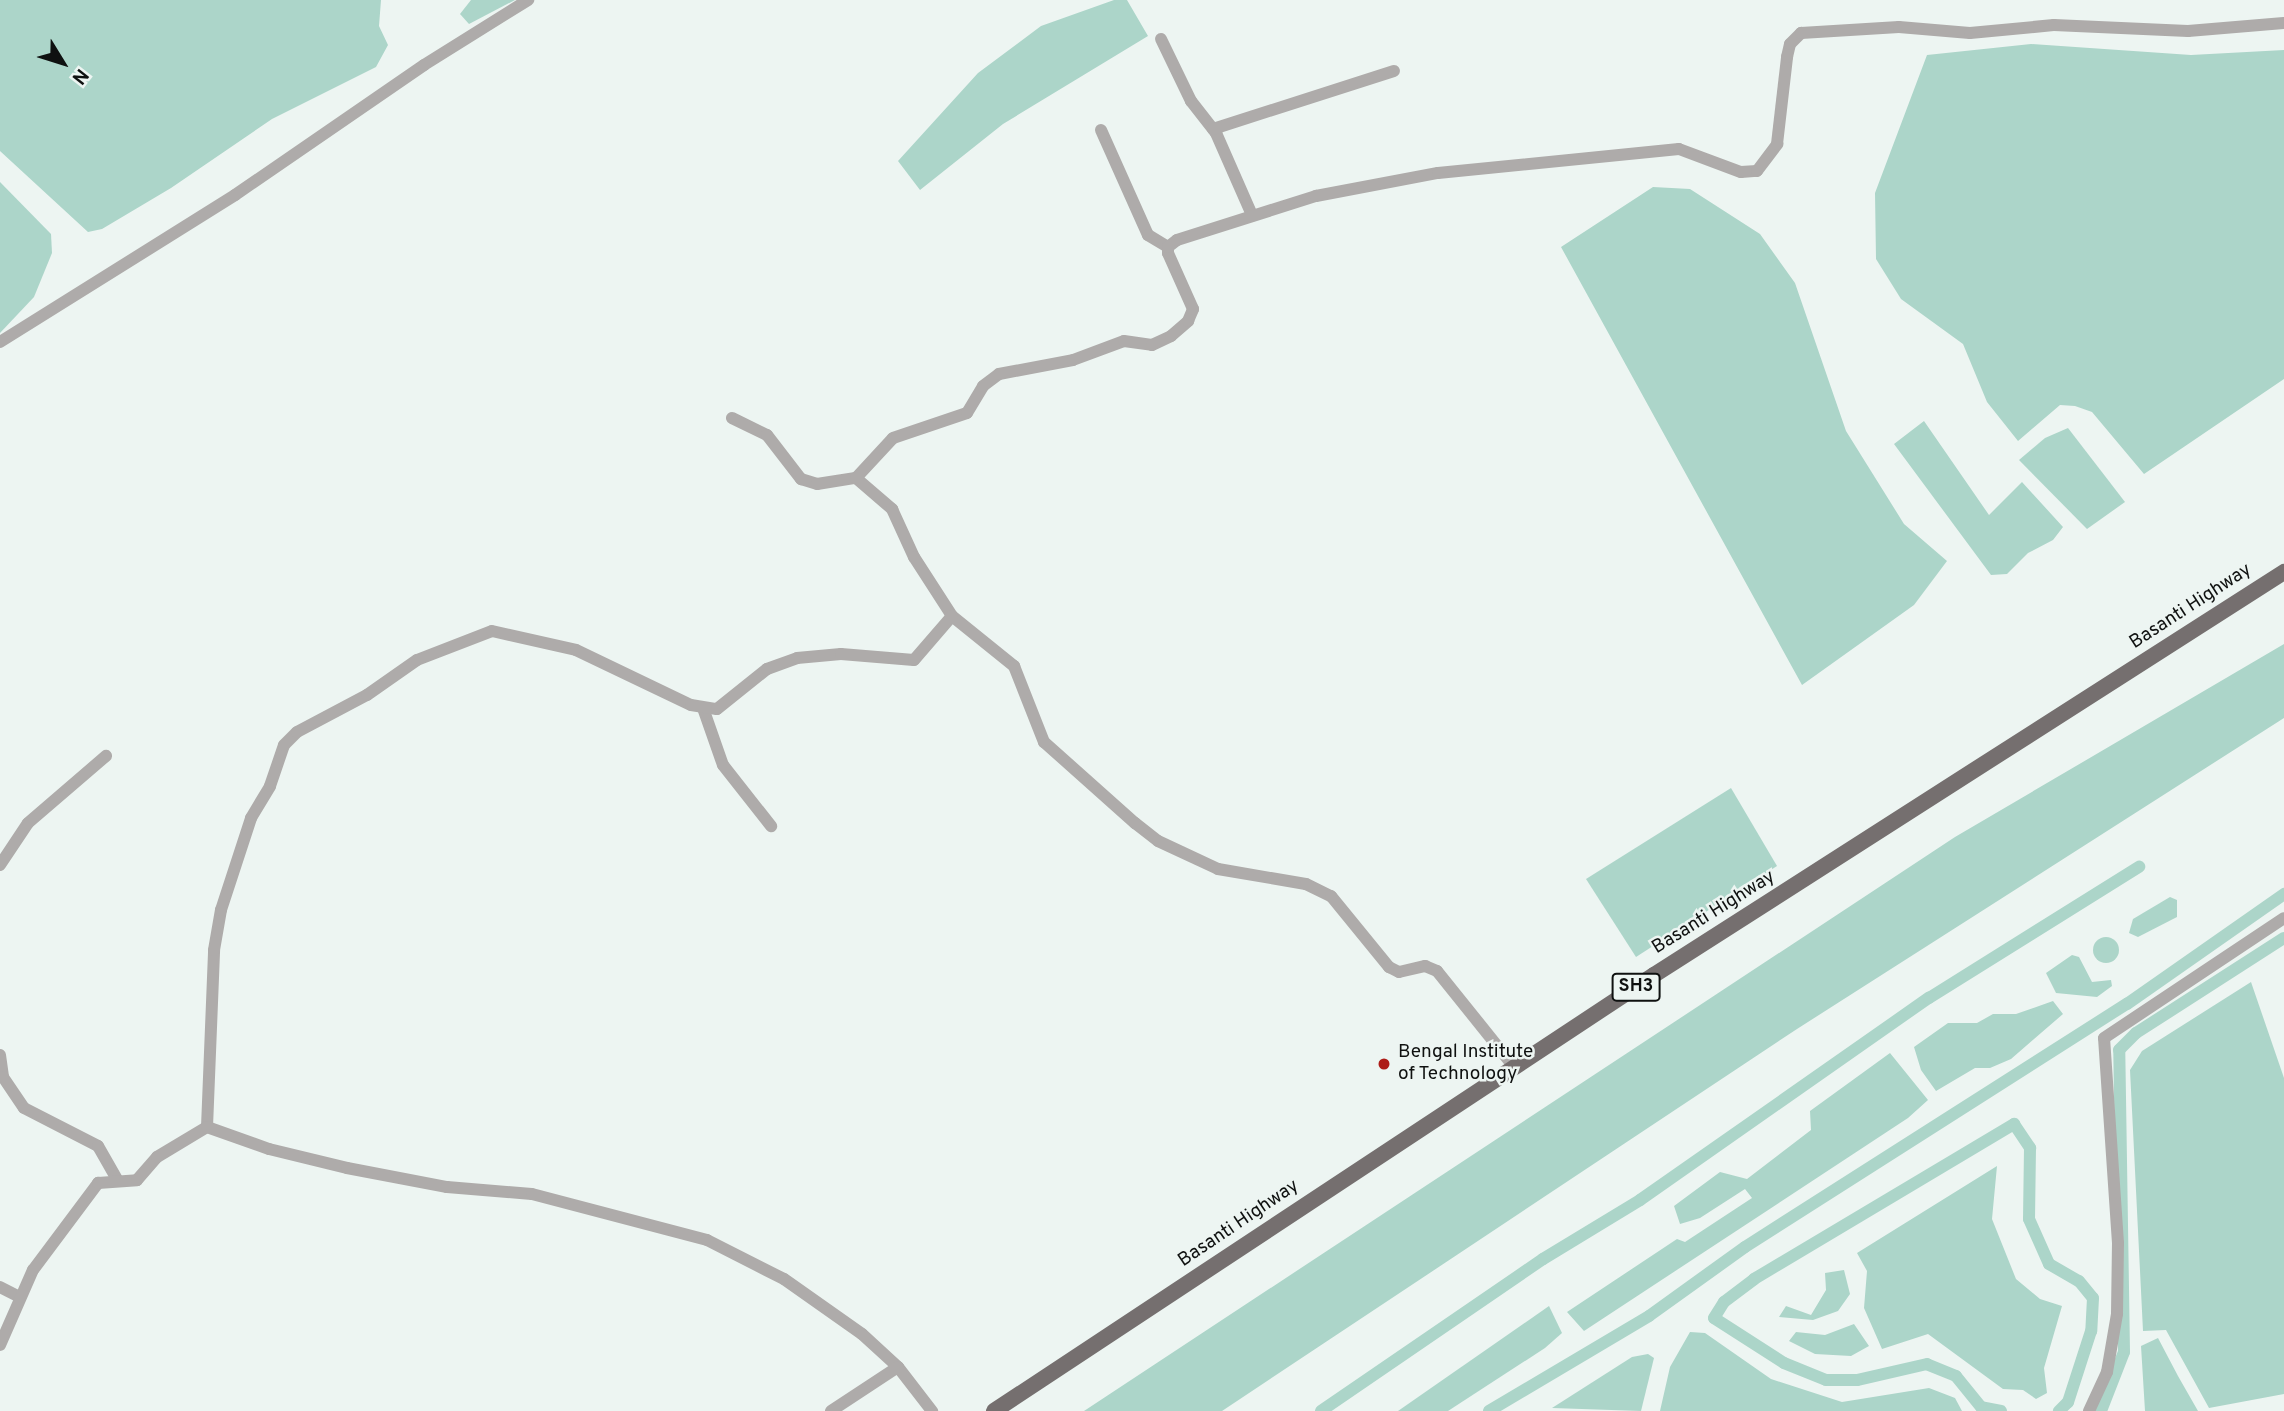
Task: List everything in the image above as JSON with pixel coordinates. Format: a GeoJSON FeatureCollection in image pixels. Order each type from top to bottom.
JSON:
{"type":"FeatureCollection","features":[{"type":"Feature","properties":{"kind":"main road","name":"Basanti Highway"},"geometry":{"type":"LineString","coordinates":[[994,1411],[1515,1068],[2284,572]]}},
{"type":"Feature","properties":{"kind":"street"},"geometry":{"type":"LineString","coordinates":[[0,342],[235,195],[424,65],[528,0]]}},
{"type":"Feature","properties":{"kind":"street"},"geometry":{"type":"LineString","coordinates":[[1101,130],[1129,184],[1148,235],[1158,245],[1168,247],[1252,215],[1317,197],[1437,173],[1663,150],[1688,150],[1741,172],[1757,170],[1777,144],[1787,57],[1790,44],[1801,33],[1899,27],[1970,33],[2053,25],[2188,31],[2284,23]]}},
{"type":"Feature","properties":{"kind":"street"},"geometry":{"type":"LineString","coordinates":[[1161,39],[1191,101],[1213,129],[1252,215]]}},
{"type":"Feature","properties":{"kind":"street"},"geometry":{"type":"LineString","coordinates":[[1213,129],[1394,71]]}},
{"type":"Feature","properties":{"kind":"street"},"geometry":{"type":"LineString","coordinates":[[732,418],[767,435],[801,479],[817,484],[856,478],[893,438],[967,413],[983,386],[999,374],[1073,360],[1124,341],[1152,345],[1171,336],[1188,321],[1193,310],[1168,247]]}},
{"type":"Feature","properties":{"kind":"street"},"geometry":{"type":"LineString","coordinates":[[856,478],[892,509],[914,557],[952,616],[1014,666],[1044,742],[1158,841],[1219,869],[1306,884],[1331,896],[1389,967],[1399,972],[1424,966],[1437,971],[1515,1068]]}},
{"type":"Feature","properties":{"kind":"street"},"geometry":{"type":"LineString","coordinates":[[207,1126],[214,950],[221,910],[251,818],[270,786],[284,745],[296,732],[367,695],[417,660],[500,631],[576,650],[703,709],[724,707],[767,668],[797,658],[841,654],[914,660],[952,616]]}},
{"type":"Feature","properties":{"kind":"street"},"geometry":{"type":"LineString","coordinates":[[703,709],[723,765],[771,826]]}},
{"type":"Feature","properties":{"kind":"street"},"geometry":{"type":"LineString","coordinates":[[0,865],[28,823],[106,756]]}},
{"type":"Feature","properties":{"kind":"street"},"geometry":{"type":"LineString","coordinates":[[2089,1411],[2108,1372],[2118,1314],[2118,1243],[2104,1038],[2284,918]]}},
{"type":"Feature","properties":{"kind":"street"},"geometry":{"type":"LineString","coordinates":[[0,1055],[2,1077],[24,1108],[98,1146],[118,1181]]}},
{"type":"Feature","properties":{"kind":"street"},"geometry":{"type":"LineString","coordinates":[[0,1345],[20,1297],[46,1250],[98,1183],[118,1181],[129,1184],[137,1180],[157,1157],[207,1126]]}},
{"type":"Feature","properties":{"kind":"street"},"geometry":{"type":"LineString","coordinates":[[207,1126],[259,1146],[347,1168],[447,1186],[532,1194],[672,1228],[784,1279],[862,1334],[898,1367],[932,1411]]}},
{"type":"Feature","properties":{"kind":"street"},"geometry":{"type":"LineString","coordinates":[[0,1287],[20,1297]]}},
{"type":"Feature","properties":{"kind":"street"},"geometry":{"type":"LineString","coordinates":[[831,1411],[898,1367]]}},
{"type":"Feature","properties":{"kind":"shaded area"},"geometry":{"type":"Polygon","coordinates":[[[0,0],[381,0],[379,26],[388,45],[376,67],[272,119],[171,188],[102,229],[88,232],[0,151],[0,0]]]}},
{"type":"Feature","properties":{"kind":"shaded area"},"geometry":{"type":"Polygon","coordinates":[[[471,0],[515,0],[469,24],[460,14],[471,0]]]}},
{"type":"Feature","properties":{"kind":"shaded area"},"geometry":{"type":"Polygon","coordinates":[[[1114,0],[1127,0],[1148,36],[1003,124],[920,190],[898,161],[978,73],[1041,26],[1114,0]]]}},
{"type":"Feature","properties":{"kind":"shaded area"},"geometry":{"type":"Polygon","coordinates":[[[2031,44],[2191,55],[2284,50],[2284,379],[2144,474],[2092,412],[2075,406],[2060,405],[2018,441],[1987,402],[1963,344],[1901,299],[1876,259],[1875,193],[1927,55],[2031,44]]]}},
{"type":"Feature","properties":{"kind":"shaded area"},"geometry":{"type":"Polygon","coordinates":[[[0,182],[51,234],[52,253],[34,297],[0,333],[0,182]]]}},
{"type":"Feature","properties":{"kind":"shaded area"},"geometry":{"type":"Polygon","coordinates":[[[1653,187],[1690,189],[1760,234],[1795,283],[1846,431],[1904,524],[1947,561],[1914,605],[1802,685],[1561,247],[1653,187]]]}},
{"type":"Feature","properties":{"kind":"shaded area"},"geometry":{"type":"Polygon","coordinates":[[[1924,421],[1989,515],[2022,482],[2063,527],[2053,540],[2028,553],[2007,574],[1991,575],[1894,444],[1924,421]]]}},
{"type":"Feature","properties":{"kind":"shaded area"},"geometry":{"type":"Polygon","coordinates":[[[2068,428],[2125,502],[2087,529],[2019,460],[2045,438],[2068,428]]]}},
{"type":"Feature","properties":{"kind":"shaded area"},"geometry":{"type":"Polygon","coordinates":[[[2284,644],[2284,718],[1797,1029],[1222,1411],[1084,1411],[1955,837],[2284,644]]]}},
{"type":"Feature","properties":{"kind":"shaded area"},"geometry":{"type":"Polygon","coordinates":[[[1731,788],[1777,866],[1636,957],[1586,879],[1731,788]]]}},
{"type":"Feature","properties":{"kind":"shaded area"},"geometry":{"type":"Polygon","coordinates":[[[2170,897],[2177,900],[2177,917],[2138,937],[2129,933],[2133,919],[2170,897]]]}},
{"type":"Feature","properties":{"kind":"shaded area"},"geometry":{"type":"Polygon","coordinates":[[[2106,937],[2115,941],[2119,950],[2115,959],[2106,963],[2097,959],[2093,950],[2097,941],[2106,937]]]}},
{"type":"Feature","properties":{"kind":"shaded area"},"geometry":{"type":"Polygon","coordinates":[[[2072,955],[2079,957],[2092,982],[2111,980],[2112,986],[2097,997],[2056,993],[2046,973],[2072,955]]]}},
{"type":"Feature","properties":{"kind":"shaded area"},"geometry":{"type":"Polygon","coordinates":[[[2251,982],[2284,1078],[2284,1394],[2209,1408],[2166,1330],[2143,1331],[2130,1070],[2142,1051],[2251,982]]]}},
{"type":"Feature","properties":{"kind":"shaded area"},"geometry":{"type":"Polygon","coordinates":[[[2053,1001],[2063,1014],[2011,1059],[1990,1068],[1975,1068],[1936,1091],[1921,1070],[1914,1047],[1948,1023],[1977,1023],[1993,1014],[2016,1014],[2053,1001]]]}},
{"type":"Feature","properties":{"kind":"shaded area"},"geometry":{"type":"Polygon","coordinates":[[[1890,1053],[1928,1100],[1908,1118],[1584,1331],[1567,1312],[1677,1239],[1685,1242],[1752,1198],[1745,1189],[1700,1218],[1680,1224],[1674,1206],[1720,1172],[1747,1179],[1811,1130],[1810,1111],[1890,1053]]]}},
{"type":"Feature","properties":{"kind":"shaded area"},"geometry":{"type":"Polygon","coordinates":[[[1997,1166],[1992,1219],[2016,1279],[2040,1299],[2062,1306],[2044,1368],[2047,1393],[2036,1399],[2023,1390],[2003,1389],[1928,1334],[1882,1349],[1864,1308],[1867,1271],[1857,1253],[1997,1166]]]}},
{"type":"Feature","properties":{"kind":"shaded area"},"geometry":{"type":"Polygon","coordinates":[[[1844,1270],[1850,1294],[1838,1311],[1813,1320],[1779,1317],[1786,1306],[1811,1315],[1826,1290],[1825,1273],[1844,1270]]]}},
{"type":"Feature","properties":{"kind":"shaded area"},"geometry":{"type":"Polygon","coordinates":[[[1549,1306],[1562,1333],[1545,1348],[1448,1411],[1398,1411],[1549,1306]]]}},
{"type":"Feature","properties":{"kind":"shaded area"},"geometry":{"type":"Polygon","coordinates":[[[1854,1324],[1869,1346],[1851,1356],[1815,1354],[1789,1341],[1796,1332],[1825,1335],[1854,1324]]]}},
{"type":"Feature","properties":{"kind":"shaded area"},"geometry":{"type":"Polygon","coordinates":[[[1690,1332],[1705,1333],[1771,1379],[1842,1402],[1929,1388],[1955,1398],[1962,1411],[1660,1411],[1670,1367],[1690,1332]]]}},
{"type":"Feature","properties":{"kind":"shaded area"},"geometry":{"type":"Polygon","coordinates":[[[2158,1338],[2198,1411],[2145,1411],[2141,1346],[2158,1338]]]}},
{"type":"Feature","properties":{"kind":"shaded area"},"geometry":{"type":"Polygon","coordinates":[[[1648,1354],[1654,1358],[1641,1411],[1552,1408],[1632,1357],[1648,1354]]]}},
{"type":"Feature","properties":{"kind":"waterway"},"geometry":{"type":"LineString","coordinates":[[1321,1411],[1543,1259],[1640,1200],[1929,998],[2139,867]]}},
{"type":"Feature","properties":{"kind":"waterway"},"geometry":{"type":"LineString","coordinates":[[1489,1411],[1649,1316],[1745,1247],[2127,1004],[2284,894]]}},
{"type":"Feature","properties":{"kind":"waterway"},"geometry":{"type":"LineString","coordinates":[[2101,1411],[2124,1352],[2119,1050],[2136,1033],[2284,938]]}},
{"type":"Feature","properties":{"kind":"waterway"},"geometry":{"type":"LineString","coordinates":[[2001,1411],[1981,1407],[1956,1376],[1927,1364],[1857,1380],[1826,1380],[1784,1363],[1714,1318],[1724,1302],[1754,1279],[2014,1124],[2030,1148],[2029,1219],[2049,1264],[2079,1281],[2093,1298],[2091,1331],[2068,1402],[2059,1411]]}},
{"type":"Feature","properties":{"kind":"place","name":"Bengal Institute of Technology"},"geometry":{"type":"Point","coordinates":[1384,1064]}}]}
